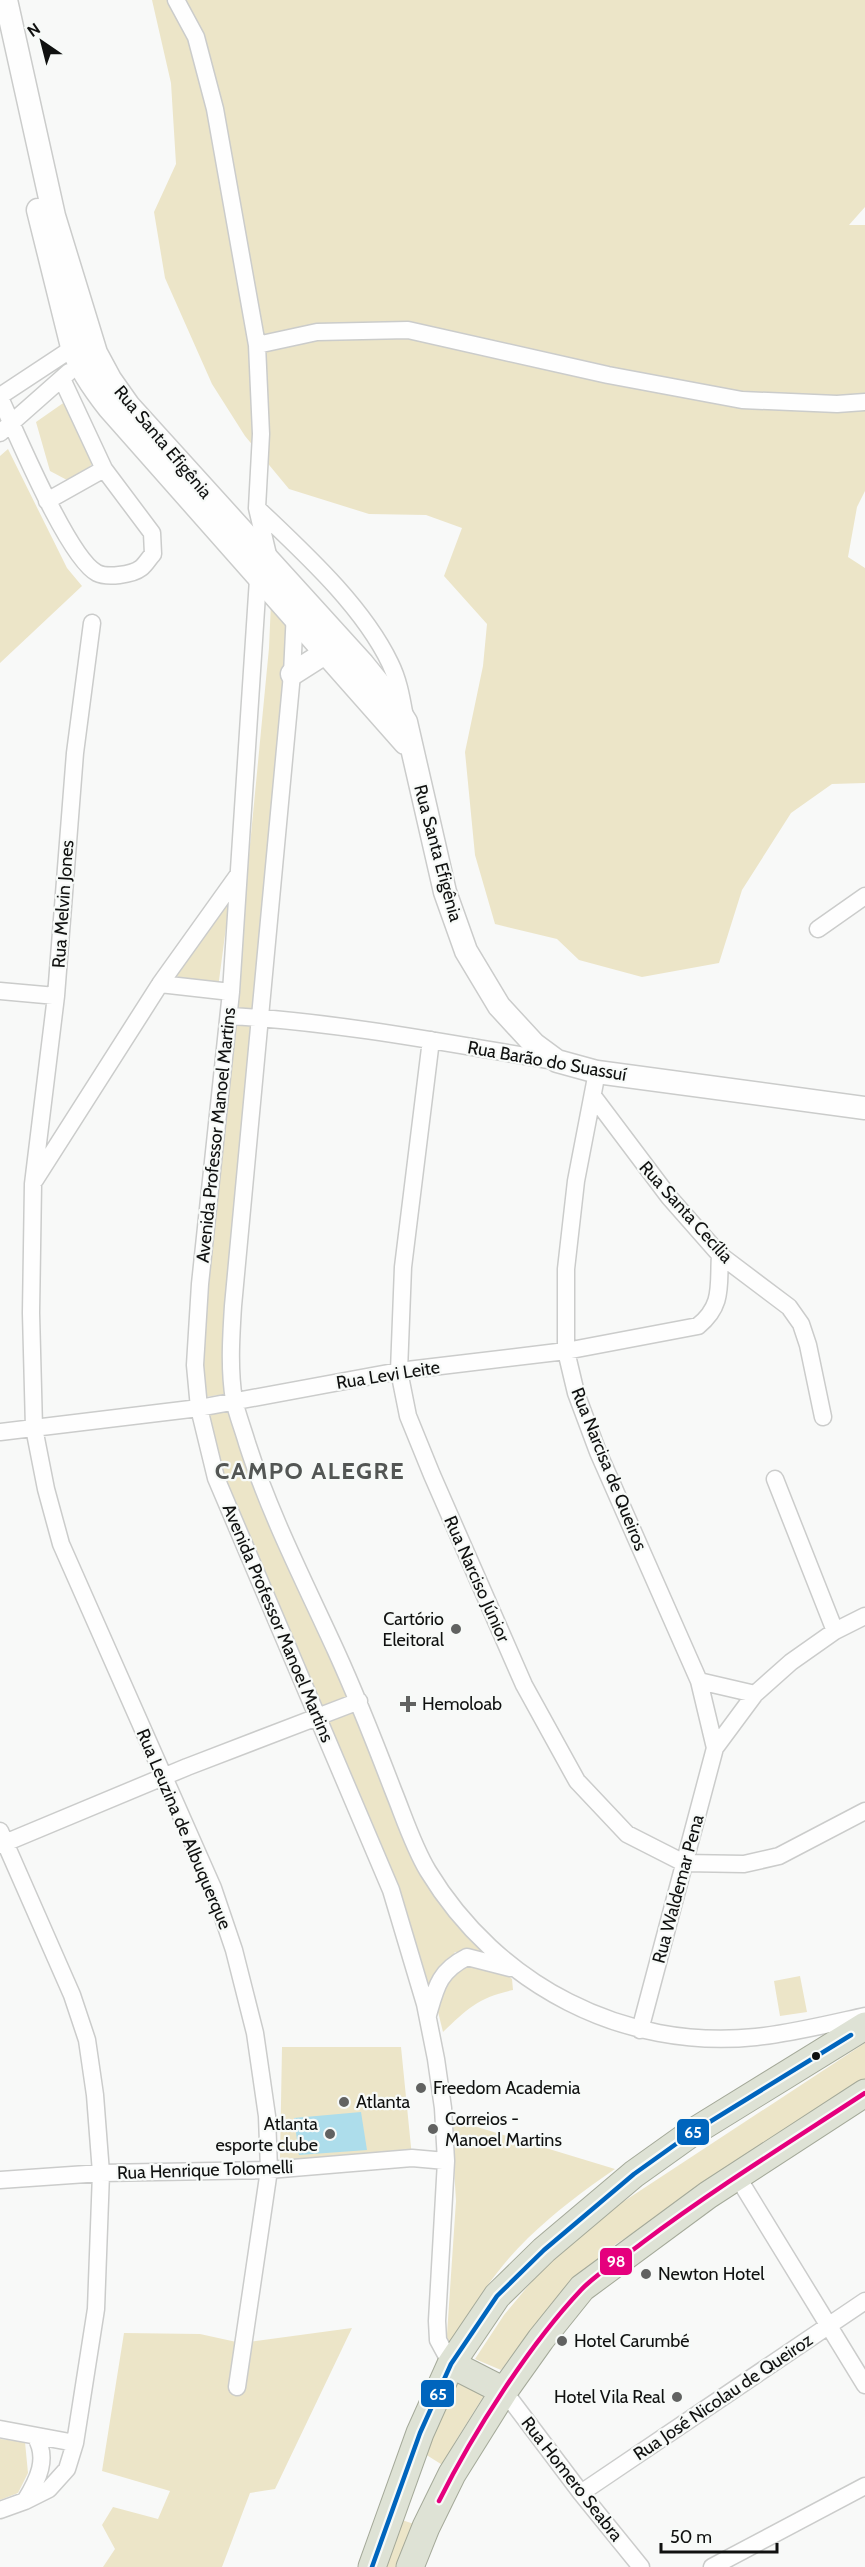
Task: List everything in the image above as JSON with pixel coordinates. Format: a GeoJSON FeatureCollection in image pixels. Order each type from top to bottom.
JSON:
{"type":"FeatureCollection","features":[{"type":"Feature","properties":{"kind":"highway"},"geometry":{"type":"LineString","coordinates":[[372,2567],[420,2433],[451,2364],[497,2296],[544,2250],[634,2174],[690,2134],[865,2026]]}},
{"type":"Feature","properties":{"kind":"highway"},"geometry":{"type":"LineString","coordinates":[[410,2567],[426,2527],[452,2474],[504,2391],[541,2339],[582,2288],[737,2176],[865,2092]]}},
{"type":"Feature","properties":{"kind":"highway"},"geometry":{"type":"LineString","coordinates":[[451,2364],[504,2391]]}},
{"type":"Feature","properties":{"kind":"highway"},"geometry":{"type":"LineString","coordinates":[[412,2460],[423,2474],[435,2479],[452,2474]]}},
{"type":"Feature","properties":{"kind":"highway"},"geometry":{"type":"LineString","coordinates":[[392,2514],[406,2507],[416,2510],[426,2527]]}},
{"type":"Feature","properties":{"kind":"main road","name":"Rua Santa Efigênia"},"geometry":{"type":"LineString","coordinates":[[6,0],[54,216],[80,356]]}},
{"type":"Feature","properties":{"kind":"main road","name":"Rua Santa Efigênia"},"geometry":{"type":"LineString","coordinates":[[0,22],[42,228],[80,356],[109,408],[264,571],[294,617],[369,700],[413,754]]}},
{"type":"Feature","properties":{"kind":"main road","name":"Rua Santa Efigênia"},"geometry":{"type":"LineString","coordinates":[[264,571],[296,592],[363,664],[406,722],[445,892],[466,951],[499,1006],[534,1044],[557,1061]]}},
{"type":"Feature","properties":{"kind":"main road"},"geometry":{"type":"LineString","coordinates":[[292,674],[325,653]]}},
{"type":"Feature","properties":{"kind":"main road","name":"Rua Barão do Suassuí"},"geometry":{"type":"LineString","coordinates":[[557,1061],[597,1072],[865,1108]]}},
{"type":"Feature","properties":{"kind":"street","name":"Avenida Professor Manoel Martins"},"geometry":{"type":"LineString","coordinates":[[176,0],[196,37],[215,110],[257,345],[261,434],[257,508],[264,571],[238,875],[229,1016],[200,1284],[195,1365],[198,1408],[216,1478],[391,1890],[428,2016],[443,2108],[446,2160],[437,2321],[438,2340],[451,2364]]}},
{"type":"Feature","properties":{"kind":"street"},"geometry":{"type":"LineString","coordinates":[[257,345],[317,332],[408,330],[608,375],[742,400],[837,404],[865,402]]}},
{"type":"Feature","properties":{"kind":"street"},"geometry":{"type":"LineString","coordinates":[[80,356],[104,470],[152,533],[153,554],[140,569],[118,575],[99,574],[84,563],[6,428],[0,397],[80,356]]}},
{"type":"Feature","properties":{"kind":"street"},"geometry":{"type":"LineString","coordinates":[[6,428],[80,356]]}},
{"type":"Feature","properties":{"kind":"street"},"geometry":{"type":"LineString","coordinates":[[47,501],[104,470]]}},
{"type":"Feature","properties":{"kind":"street"},"geometry":{"type":"LineString","coordinates":[[257,508],[329,580],[378,643],[390,663],[399,686],[406,722]]}},
{"type":"Feature","properties":{"kind":"street","name":"Avenida Professor Manoel Martins"},"geometry":{"type":"LineString","coordinates":[[296,592],[292,674],[230,1357],[234,1402],[259,1480],[359,1701],[413,1841],[428,1872],[459,1913],[514,1969],[548,1993],[580,2008],[640,2030],[703,2038],[755,2037],[865,2016]]}},
{"type":"Feature","properties":{"kind":"street","name":"Rua Melvin Jones"},"geometry":{"type":"LineString","coordinates":[[34,1428],[31,1313],[33,1184],[56,996],[74,765],[92,623]]}},
{"type":"Feature","properties":{"kind":"street"},"geometry":{"type":"LineString","coordinates":[[33,1184],[160,984],[238,875]]}},
{"type":"Feature","properties":{"kind":"street"},"geometry":{"type":"LineString","coordinates":[[818,929],[865,896]]}},
{"type":"Feature","properties":{"kind":"street"},"geometry":{"type":"LineString","coordinates":[[160,984],[231,992]]}},
{"type":"Feature","properties":{"kind":"street"},"geometry":{"type":"LineString","coordinates":[[0,991],[56,996]]}},
{"type":"Feature","properties":{"kind":"street","name":"Rua Barão do Suassuí"},"geometry":{"type":"LineString","coordinates":[[229,1016],[431,1040],[557,1061]]}},
{"type":"Feature","properties":{"kind":"street","name":"Rua Narciso Júnior"},"geometry":{"type":"LineString","coordinates":[[431,1040],[403,1267],[399,1371],[408,1416],[432,1475],[524,1685],[577,1781],[627,1834],[684,1863],[744,1864],[779,1856],[865,1811]]}},
{"type":"Feature","properties":{"kind":"street","name":"Rua Narcisa de Queiros"},"geometry":{"type":"LineString","coordinates":[[597,1072],[576,1181],[566,1269],[566,1351],[576,1393],[598,1452],[699,1681],[715,1748]]}},
{"type":"Feature","properties":{"kind":"street","name":"Rua Santa Cecília"},"geometry":{"type":"LineString","coordinates":[[593,1095],[656,1181],[720,1255],[789,1307],[801,1324],[808,1345],[822,1417]]}},
{"type":"Feature","properties":{"kind":"street","name":"Rua Levi Leite"},"geometry":{"type":"LineString","coordinates":[[0,1432],[198,1408],[399,1371],[566,1351],[698,1326],[711,1316],[717,1304],[720,1255]]}},
{"type":"Feature","properties":{"kind":"street","name":"Rua Leuzina de Albuquerque"},"geometry":{"type":"LineString","coordinates":[[34,1428],[46,1489],[61,1544],[210,1882],[234,1950],[255,2033],[267,2116],[269,2170],[237,2387]]}},
{"type":"Feature","properties":{"kind":"street"},"geometry":{"type":"LineString","coordinates":[[775,1479],[835,1631]]}},
{"type":"Feature","properties":{"kind":"street"},"geometry":{"type":"LineString","coordinates":[[715,1748],[755,1695],[791,1662],[835,1631],[865,1617]]}},
{"type":"Feature","properties":{"kind":"street"},"geometry":{"type":"LineString","coordinates":[[699,1681],[755,1695]]}},
{"type":"Feature","properties":{"kind":"street"},"geometry":{"type":"LineString","coordinates":[[0,2510],[49,2489],[68,2469],[75,2443],[96,2309],[101,2173],[95,2096],[87,2040],[72,1995],[2,1839],[359,1701]]}},
{"type":"Feature","properties":{"kind":"street","name":"Rua Waldemar Pena"},"geometry":{"type":"LineString","coordinates":[[640,2030],[715,1748]]}},
{"type":"Feature","properties":{"kind":"street"},"geometry":{"type":"LineString","coordinates":[[428,2016],[437,1985],[444,1972],[454,1964],[467,1957],[514,1969]]}},
{"type":"Feature","properties":{"kind":"street","name":"Rua Henrique Tolomelli"},"geometry":{"type":"LineString","coordinates":[[0,2180],[101,2173],[269,2170],[412,2158],[446,2160]]}},
{"type":"Feature","properties":{"kind":"street"},"geometry":{"type":"LineString","coordinates":[[737,2176],[865,2385]]}},
{"type":"Feature","properties":{"kind":"street","name":"Rua José Nicolau de Queiroz"},"geometry":{"type":"LineString","coordinates":[[581,2493],[865,2301]]}},
{"type":"Feature","properties":{"kind":"street","name":"Rua Homero Seabra"},"geometry":{"type":"LineString","coordinates":[[504,2391],[581,2493],[641,2567]]}},
{"type":"Feature","properties":{"kind":"street"},"geometry":{"type":"LineString","coordinates":[[0,2429],[75,2443]]}},
{"type":"Feature","properties":{"kind":"street"},"geometry":{"type":"LineString","coordinates":[[25,2501],[38,2480],[41,2462],[43,2448],[35,2436]]}},
{"type":"Feature","properties":{"kind":"street"},"geometry":{"type":"LineString","coordinates":[[712,2567],[865,2486]]}},
{"type":"Feature","properties":{"kind":"shaded area"},"geometry":{"type":"Polygon","coordinates":[[[152,0],[865,0],[865,207],[849,225],[865,225],[865,491],[857,507],[848,557],[865,568],[865,783],[832,784],[791,813],[742,890],[719,963],[642,977],[579,960],[557,939],[495,924],[475,855],[465,752],[483,666],[487,624],[444,576],[462,528],[426,515],[369,514],[289,489],[245,436],[212,384],[165,278],[154,212],[176,164],[171,83],[152,0]]]}},
{"type":"Feature","properties":{"kind":"shaded area"},"geometry":{"type":"Polygon","coordinates":[[[69,399],[91,448],[92,464],[78,479],[67,480],[50,471],[36,422],[69,399]]]}},
{"type":"Feature","properties":{"kind":"shaded area"},"geometry":{"type":"Polygon","coordinates":[[[8,449],[67,568],[82,586],[0,663],[0,456],[8,449]]]}},
{"type":"Feature","properties":{"kind":"shaded area"},"geometry":{"type":"Polygon","coordinates":[[[271,602],[287,619],[258,1014],[234,1011],[269,648],[271,602]]]}},
{"type":"Feature","properties":{"kind":"shaded area"},"geometry":{"type":"Polygon","coordinates":[[[230,897],[218,988],[175,976],[230,897]]]}},
{"type":"Feature","properties":{"kind":"shaded area"},"geometry":{"type":"Polygon","coordinates":[[[228,1019],[252,1022],[233,1393],[205,1397],[201,1321],[228,1019]]]}},
{"type":"Feature","properties":{"kind":"shaded area"},"geometry":{"type":"Polygon","coordinates":[[[233,1408],[250,1480],[350,1698],[318,1712],[225,1484],[208,1411],[233,1408]]]}},
{"type":"Feature","properties":{"kind":"shaded area"},"geometry":{"type":"Polygon","coordinates":[[[357,1706],[411,1843],[497,1959],[455,1952],[425,2004],[324,1721],[357,1706]]]}},
{"type":"Feature","properties":{"kind":"shaded area"},"geometry":{"type":"Polygon","coordinates":[[[469,1959],[505,1973],[512,1979],[513,1990],[482,2000],[443,2032],[436,2004],[455,1973],[469,1959]]]}},
{"type":"Feature","properties":{"kind":"shaded area"},"geometry":{"type":"Polygon","coordinates":[[[800,1976],[807,2012],[780,2016],[774,1981],[800,1976]]]}},
{"type":"Feature","properties":{"kind":"shaded area"},"geometry":{"type":"Polygon","coordinates":[[[865,2043],[865,2082],[616,2244],[574,2281],[527,2335],[501,2370],[475,2359],[504,2315],[553,2256],[600,2217],[865,2043]]]}},
{"type":"Feature","properties":{"kind":"shaded area","name":"Atlanta"},"geometry":{"type":"Polygon","coordinates":[[[282,2047],[401,2047],[412,2157],[280,2159],[282,2047]]]}},
{"type":"Feature","properties":{"kind":"shaded area"},"geometry":{"type":"Polygon","coordinates":[[[451,2119],[615,2169],[559,2210],[516,2250],[484,2291],[446,2349],[456,2201],[451,2119]]]}},
{"type":"Feature","properties":{"kind":"shaded area"},"geometry":{"type":"Polygon","coordinates":[[[352,2328],[275,2489],[250,2493],[222,2567],[103,2567],[115,2549],[102,2525],[113,2507],[158,2519],[170,2491],[102,2471],[124,2333],[200,2334],[241,2343],[352,2328]]]}},
{"type":"Feature","properties":{"kind":"shaded area"},"geometry":{"type":"Polygon","coordinates":[[[458,2376],[488,2389],[455,2442],[444,2466],[425,2454],[458,2376]]]}},
{"type":"Feature","properties":{"kind":"shaded area"},"geometry":{"type":"Polygon","coordinates":[[[0,2439],[25,2442],[28,2473],[18,2493],[0,2500],[0,2439]]]}},
{"type":"Feature","properties":{"kind":"shaded area"},"geometry":{"type":"Polygon","coordinates":[[[399,2519],[414,2524],[397,2567],[381,2567],[399,2519]]]}},
{"type":"Feature","properties":{"kind":"water","name":"Atlanta esporte clube"},"geometry":{"type":"Polygon","coordinates":[[[361,2112],[367,2150],[299,2155],[294,2118],[361,2112]]]}},
{"type":"Feature","properties":{"kind":"transit line","name":"65"},"geometry":{"type":"LineString","coordinates":[[372,2567],[420,2433],[451,2364],[497,2296],[544,2250],[634,2174],[690,2134],[851,2035]]}},
{"type":"Feature","properties":{"kind":"transit line","name":"98"},"geometry":{"type":"LineString","coordinates":[[439,2501],[468,2447],[522,2363],[561,2312],[588,2283],[752,2166],[865,2093]]}},
{"type":"Feature","properties":{"kind":"place","name":"Cartório Eleitoral"},"geometry":{"type":"Point","coordinates":[456,1629]}},
{"type":"Feature","properties":{"kind":"place","name":"Hemoloab"},"geometry":{"type":"Point","coordinates":[408,1704]}},
{"type":"Feature","properties":{"kind":"place","name":"Freedom Academia"},"geometry":{"type":"Point","coordinates":[421,2088]}},
{"type":"Feature","properties":{"kind":"place","name":"Atlanta"},"geometry":{"type":"Point","coordinates":[344,2102]}},
{"type":"Feature","properties":{"kind":"place","name":"Correios - Manoel Martins"},"geometry":{"type":"Point","coordinates":[433,2129]}},
{"type":"Feature","properties":{"kind":"place","name":"Atlanta esporte clube"},"geometry":{"type":"Point","coordinates":[330,2134]}},
{"type":"Feature","properties":{"kind":"place","name":"Newton Hotel"},"geometry":{"type":"Point","coordinates":[646,2274]}},
{"type":"Feature","properties":{"kind":"place","name":"Hotel Carumbé"},"geometry":{"type":"Point","coordinates":[562,2341]}},
{"type":"Feature","properties":{"kind":"place","name":"Hotel Vila Real"},"geometry":{"type":"Point","coordinates":[677,2397]}},
{"type":"Feature","properties":{"kind":"district","name":"CAMPO ALEGRE"},"geometry":{"type":"Point","coordinates":[310,1470]}}]}
